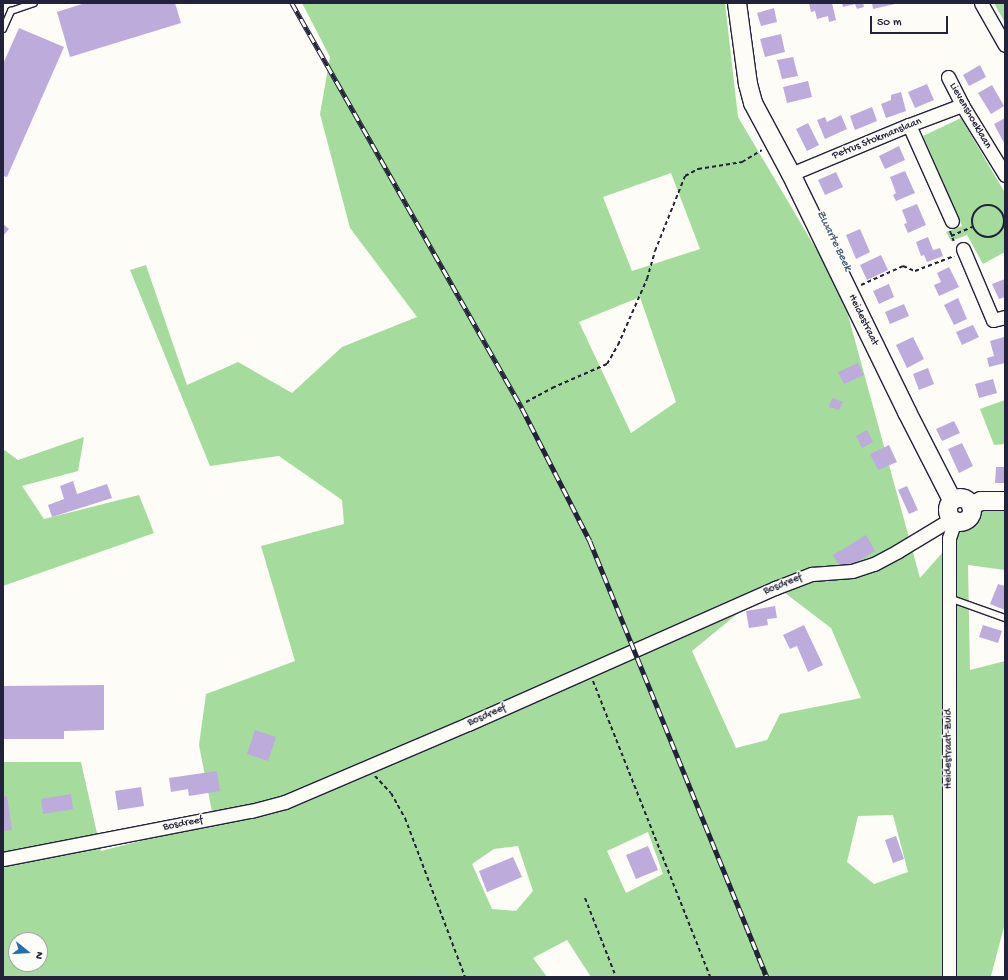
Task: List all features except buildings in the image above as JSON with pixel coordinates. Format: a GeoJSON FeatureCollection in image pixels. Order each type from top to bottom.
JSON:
{"type":"FeatureCollection","features":[{"type":"Feature","properties":{"kind":"street","name":"Heidestraat"},"geometry":{"type":"LineString","coordinates":[[738,3],[748,84],[753,103],[791,174],[907,412],[952,500]]}},
{"type":"Feature","properties":{"kind":"street"},"geometry":{"type":"LineString","coordinates":[[981,3],[1005,45]]}},
{"type":"Feature","properties":{"kind":"street","name":"Lievenshoeklaan"},"geometry":{"type":"LineString","coordinates":[[948,77],[962,105],[1005,175]]}},
{"type":"Feature","properties":{"kind":"street","name":"Petrus Stokmanslaan"},"geometry":{"type":"LineString","coordinates":[[791,174],[909,125],[962,105]]}},
{"type":"Feature","properties":{"kind":"street"},"geometry":{"type":"LineString","coordinates":[[909,125],[952,221]]}},
{"type":"Feature","properties":{"kind":"street"},"geometry":{"type":"LineString","coordinates":[[963,248],[993,320],[1005,317]]}},
{"type":"Feature","properties":{"kind":"street"},"geometry":{"type":"LineString","coordinates":[[963,498],[971,506],[972,513],[968,519],[962,522],[953,520],[948,513],[948,506],[952,500],[963,498]]}},
{"type":"Feature","properties":{"kind":"street"},"geometry":{"type":"LineString","coordinates":[[971,506],[981,501],[1005,501]]}},
{"type":"Feature","properties":{"kind":"street","name":"Heidestraat-Zuid"},"geometry":{"type":"LineString","coordinates":[[949,977],[949,538],[953,520]]}},
{"type":"Feature","properties":{"kind":"street","name":"Bosdreef"},"geometry":{"type":"LineString","coordinates":[[3,859],[257,810],[313,791],[801,577],[822,572],[852,571],[874,564],[953,520]]}},
{"type":"Feature","properties":{"kind":"lane"},"geometry":{"type":"LineString","coordinates":[[3,29],[11,11],[34,3]]}},
{"type":"Feature","properties":{"kind":"lane"},"geometry":{"type":"LineString","coordinates":[[949,598],[1005,618]]}},
{"type":"Feature","properties":{"kind":"path"},"geometry":{"type":"LineString","coordinates":[[526,402],[552,388],[607,364],[618,345],[646,279],[655,251],[685,176],[698,169],[742,162],[774,144]]}},
{"type":"Feature","properties":{"kind":"path"},"geometry":{"type":"LineString","coordinates":[[990,204],[998,208],[1004,214],[1004,223],[1001,231],[994,236],[985,238],[977,234],[972,227],[971,219],[974,211],[981,206],[990,204]]}},
{"type":"Feature","properties":{"kind":"path"},"geometry":{"type":"LineString","coordinates":[[848,290],[903,266],[915,271],[954,256],[963,248],[954,241],[951,236],[950,232],[952,221]]}},
{"type":"Feature","properties":{"kind":"path"},"geometry":{"type":"LineString","coordinates":[[951,236],[972,227]]}},
{"type":"Feature","properties":{"kind":"path"},"geometry":{"type":"LineString","coordinates":[[634,650],[765,977]]}},
{"type":"Feature","properties":{"kind":"path"},"geometry":{"type":"LineString","coordinates":[[588,671],[710,977]]}},
{"type":"Feature","properties":{"kind":"path"},"geometry":{"type":"LineString","coordinates":[[367,768],[391,793],[405,818],[465,977]]}},
{"type":"Feature","properties":{"kind":"path"},"geometry":{"type":"LineString","coordinates":[[585,898],[616,977]]}},
{"type":"Feature","properties":{"kind":"green space"},"geometry":{"type":"Polygon","coordinates":[[[302,3],[725,3],[738,117],[842,293],[920,578],[980,510],[1005,509],[1005,570],[968,565],[970,670],[1005,661],[1005,923],[991,976],[993,977],[591,977],[567,940],[533,958],[547,977],[3,977],[3,762],[81,762],[101,851],[214,822],[199,745],[206,694],[295,661],[261,546],[344,524],[342,500],[279,456],[210,466],[130,270],[146,265],[187,385],[238,362],[292,393],[342,347],[417,317],[350,228],[320,114],[330,57],[302,3]],[[671,173],[603,197],[632,271],[700,249],[671,173]],[[640,297],[579,322],[631,433],[676,402],[640,297]],[[785,593],[742,610],[692,651],[736,748],[767,740],[780,714],[861,698],[831,628],[785,593]],[[893,815],[858,816],[847,862],[874,884],[908,872],[893,815]],[[648,832],[607,851],[626,893],[663,874],[648,832]],[[518,846],[494,849],[472,864],[492,909],[516,911],[533,891],[518,846]]]}},
{"type":"Feature","properties":{"kind":"green space"},"geometry":{"type":"Polygon","coordinates":[[[994,3],[1005,3],[1005,23],[994,3]]]}},
{"type":"Feature","properties":{"kind":"green space"},"geometry":{"type":"Polygon","coordinates":[[[961,118],[1005,193],[1005,252],[983,264],[967,235],[951,241],[946,232],[962,226],[923,136],[961,118]]]}},
{"type":"Feature","properties":{"kind":"green space"},"geometry":{"type":"Polygon","coordinates":[[[1005,400],[1005,444],[994,445],[980,409],[1005,400]]]}},
{"type":"Feature","properties":{"kind":"green space"},"geometry":{"type":"Polygon","coordinates":[[[84,437],[78,471],[22,486],[44,519],[139,495],[154,533],[3,586],[3,449],[18,460],[84,437]]]}},
{"type":"Feature","properties":{"kind":"railway"},"geometry":{"type":"LineString","coordinates":[[292,3],[522,408],[590,541],[767,977]]}},
{"type":"Feature","properties":{"kind":"water label","name":"Zwarte Beek"},"geometry":{"type":"Point","coordinates":[833,241]}}]}
